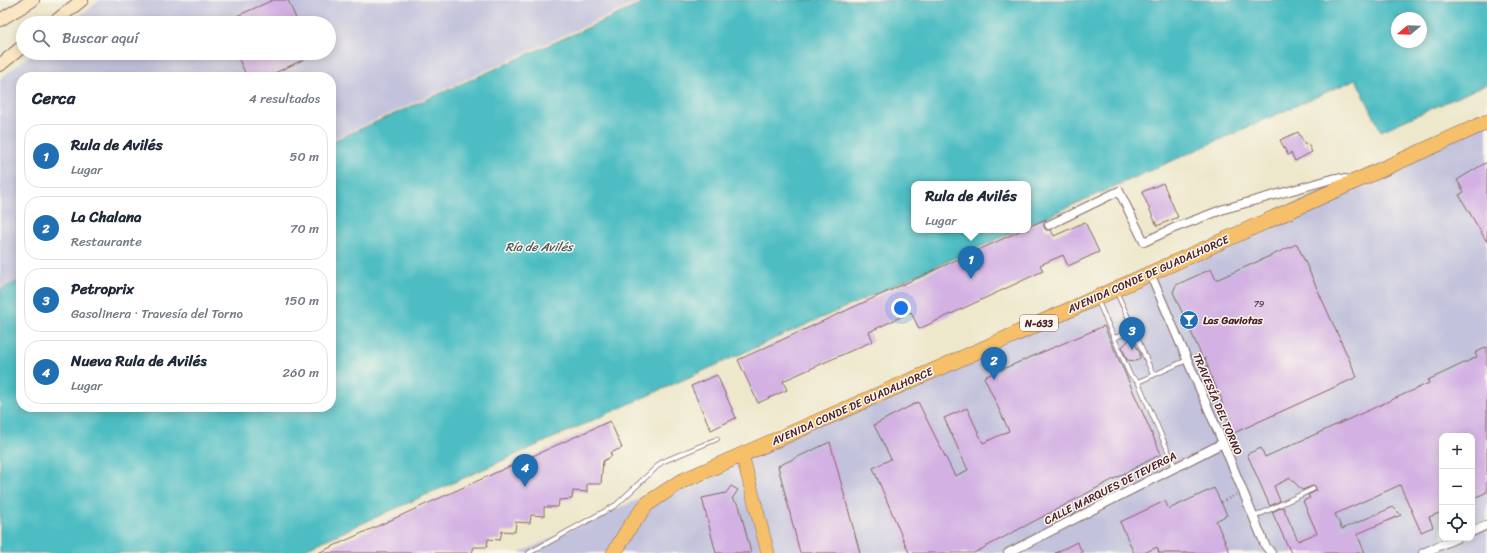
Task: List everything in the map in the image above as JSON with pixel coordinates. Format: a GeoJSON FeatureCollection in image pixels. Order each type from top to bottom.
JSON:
{"type":"FeatureCollection","features":[{"type":"Feature","properties":{"kind":"highway","name":"AVENIDA CONDE DE GUADALHORCE"},"geometry":{"type":"LineString","coordinates":[[614,553],[629,528],[647,504],[680,482],[1487,122]]}},
{"type":"Feature","properties":{"kind":"main road"},"geometry":{"type":"LineString","coordinates":[[742,454],[768,553]]}},
{"type":"Feature","properties":{"kind":"street"},"geometry":{"type":"LineString","coordinates":[[0,20],[33,0]]}},
{"type":"Feature","properties":{"kind":"street"},"geometry":{"type":"LineString","coordinates":[[62,16],[82,0]]}},
{"type":"Feature","properties":{"kind":"street"},"geometry":{"type":"LineString","coordinates":[[0,64],[16,51]]}},
{"type":"Feature","properties":{"kind":"street"},"geometry":{"type":"LineString","coordinates":[[1049,225],[1119,191],[1144,242],[1174,228],[1224,209],[1336,178],[1357,180]]}},
{"type":"Feature","properties":{"kind":"street","name":"TRAVESÍA DEL TORNO"},"geometry":{"type":"LineString","coordinates":[[1150,273],[1254,517],[1264,549],[1271,553]]}},
{"type":"Feature","properties":{"kind":"street","name":"CALLE MARQUES DE TEVERGA"},"geometry":{"type":"LineString","coordinates":[[1008,553],[1223,443]]}},
{"type":"Feature","properties":{"kind":"street"},"geometry":{"type":"LineString","coordinates":[[1475,531],[1487,525]]}},
{"type":"Feature","properties":{"kind":"street"},"geometry":{"type":"LineString","coordinates":[[1423,553],[1450,541]]}},
{"type":"Feature","properties":{"kind":"lane"},"geometry":{"type":"LineString","coordinates":[[1115,289],[1153,375]]}},
{"type":"Feature","properties":{"kind":"lane"},"geometry":{"type":"LineString","coordinates":[[1096,297],[1130,375],[1138,382],[1175,467]]}},
{"type":"Feature","properties":{"kind":"lane"},"geometry":{"type":"LineString","coordinates":[[1114,338],[1134,330]]}},
{"type":"Feature","properties":{"kind":"lane"},"geometry":{"type":"LineString","coordinates":[[1138,382],[1187,360]]}},
{"type":"Feature","properties":{"kind":"lane"},"geometry":{"type":"LineString","coordinates":[[529,553],[616,505],[662,462],[717,438]]}},
{"type":"Feature","properties":{"kind":"lane"},"geometry":{"type":"LineString","coordinates":[[1254,517],[1313,489]]}},
{"type":"Feature","properties":{"kind":"path"},"geometry":{"type":"LineString","coordinates":[[1221,502],[1243,491]]}},
{"type":"Feature","properties":{"kind":"shaded area"},"geometry":{"type":"Polygon","coordinates":[[[100,0],[643,0],[336,138],[336,72],[16,72],[16,281],[0,289],[0,79],[24,60],[336,60],[336,16],[81,16],[100,0]]]}},
{"type":"Feature","properties":{"kind":"shaded area"},"geometry":{"type":"Polygon","coordinates":[[[1487,117],[1487,553],[519,553],[1487,117]]]}},
{"type":"Feature","properties":{"kind":"water","name":"Ría de Avilés"},"geometry":{"type":"Polygon","coordinates":[[[650,0],[1487,0],[1487,84],[1381,131],[1356,79],[1031,224],[1031,181],[911,181],[911,233],[1011,233],[296,553],[0,553],[0,290],[16,282],[16,412],[336,412],[336,140],[650,0]]]}},
{"type":"Feature","properties":{"kind":"building"},"geometry":{"type":"Polygon","coordinates":[[[273,0],[288,0],[295,16],[237,16],[273,0]]]}},
{"type":"Feature","properties":{"kind":"building"},"geometry":{"type":"Polygon","coordinates":[[[239,60],[303,60],[277,72],[245,72],[239,60]]]}},
{"type":"Feature","properties":{"kind":"building"},"geometry":{"type":"Polygon","coordinates":[[[1298,132],[1305,145],[1308,144],[1312,152],[1295,161],[1291,153],[1288,155],[1280,140],[1298,132]]]}},
{"type":"Feature","properties":{"kind":"building"},"geometry":{"type":"Polygon","coordinates":[[[1487,162],[1487,242],[1459,195],[1464,192],[1457,180],[1487,162]]]}},
{"type":"Feature","properties":{"kind":"building"},"geometry":{"type":"Polygon","coordinates":[[[1163,183],[1178,217],[1157,226],[1142,192],[1163,183]]]}},
{"type":"Feature","properties":{"kind":"building"},"geometry":{"type":"Polygon","coordinates":[[[1046,219],[1044,227],[1046,230],[1051,230],[1054,236],[1085,222],[1099,252],[1068,266],[1063,255],[1040,265],[1043,271],[919,329],[911,312],[869,332],[873,341],[783,381],[787,390],[758,403],[738,360],[1015,233],[1031,233],[1031,226],[1046,219]]]}},
{"type":"Feature","properties":{"kind":"building"},"geometry":{"type":"Polygon","coordinates":[[[1297,244],[1357,377],[1234,433],[1222,408],[1221,398],[1213,383],[1205,358],[1202,359],[1173,292],[1176,285],[1211,269],[1216,280],[1297,244]]]}},
{"type":"Feature","properties":{"kind":"building"},"geometry":{"type":"Polygon","coordinates":[[[1104,326],[1161,454],[974,553],[909,553],[873,468],[891,459],[874,425],[918,402],[955,476],[968,470],[944,418],[967,408],[983,443],[1009,431],[984,377],[1104,326]]]}},
{"type":"Feature","properties":{"kind":"building"},"geometry":{"type":"Polygon","coordinates":[[[1129,340],[1134,342],[1140,353],[1140,358],[1136,361],[1127,360],[1122,347],[1129,340]]]}},
{"type":"Feature","properties":{"kind":"building"},"geometry":{"type":"Polygon","coordinates":[[[1487,347],[1487,492],[1475,498],[1475,433],[1439,433],[1439,513],[1429,517],[1433,527],[1421,532],[1400,485],[1335,514],[1342,529],[1393,507],[1401,515],[1357,534],[1365,553],[1291,553],[1272,512],[1283,507],[1298,541],[1317,533],[1303,501],[1310,498],[1308,495],[1316,491],[1316,488],[1313,486],[1302,490],[1290,478],[1274,486],[1280,501],[1270,506],[1247,454],[1261,448],[1265,457],[1429,383],[1428,380],[1477,357],[1475,353],[1487,347]]]}},
{"type":"Feature","properties":{"kind":"building"},"geometry":{"type":"Polygon","coordinates":[[[717,375],[736,418],[711,430],[691,386],[717,375]]]}},
{"type":"Feature","properties":{"kind":"building"},"geometry":{"type":"Polygon","coordinates":[[[610,421],[622,448],[610,453],[612,456],[603,461],[601,484],[587,484],[587,492],[573,491],[572,499],[559,500],[558,507],[544,507],[544,516],[531,515],[530,523],[516,522],[515,532],[502,531],[500,540],[488,539],[487,547],[474,547],[472,553],[318,553],[610,421]]]}},
{"type":"Feature","properties":{"kind":"building"},"geometry":{"type":"Polygon","coordinates":[[[830,442],[860,553],[800,553],[778,466],[830,442]]]}},
{"type":"Feature","properties":{"kind":"building"},"geometry":{"type":"Polygon","coordinates":[[[731,486],[738,490],[732,499],[739,505],[751,553],[716,553],[702,498],[726,493],[731,486]]]}},
{"type":"Feature","properties":{"kind":"building"},"geometry":{"type":"Polygon","coordinates":[[[1214,488],[1227,515],[1216,521],[1230,553],[1159,553],[1157,547],[1144,553],[1134,553],[1120,522],[1165,501],[1169,509],[1214,488]]]}},
{"type":"Feature","properties":{"kind":"building"},"geometry":{"type":"Polygon","coordinates":[[[1077,542],[1083,553],[1055,553],[1077,542]]]}},
{"type":"Feature","properties":{"kind":"place","name":"Rula de Avilés"},"geometry":{"type":"Point","coordinates":[971,279]}},
{"type":"Feature","properties":{"kind":"place","name":"Las Gaviotas"},"geometry":{"type":"Point","coordinates":[1189,320]}},
{"type":"Feature","properties":{"kind":"place","name":"Petroprix"},"geometry":{"type":"Point","coordinates":[1132,350]}},
{"type":"Feature","properties":{"kind":"place","name":"La Chalana"},"geometry":{"type":"Point","coordinates":[994,380]}},
{"type":"Feature","properties":{"kind":"place","name":"Nueva Rula de Avilés"},"geometry":{"type":"Point","coordinates":[525,487]}}]}
